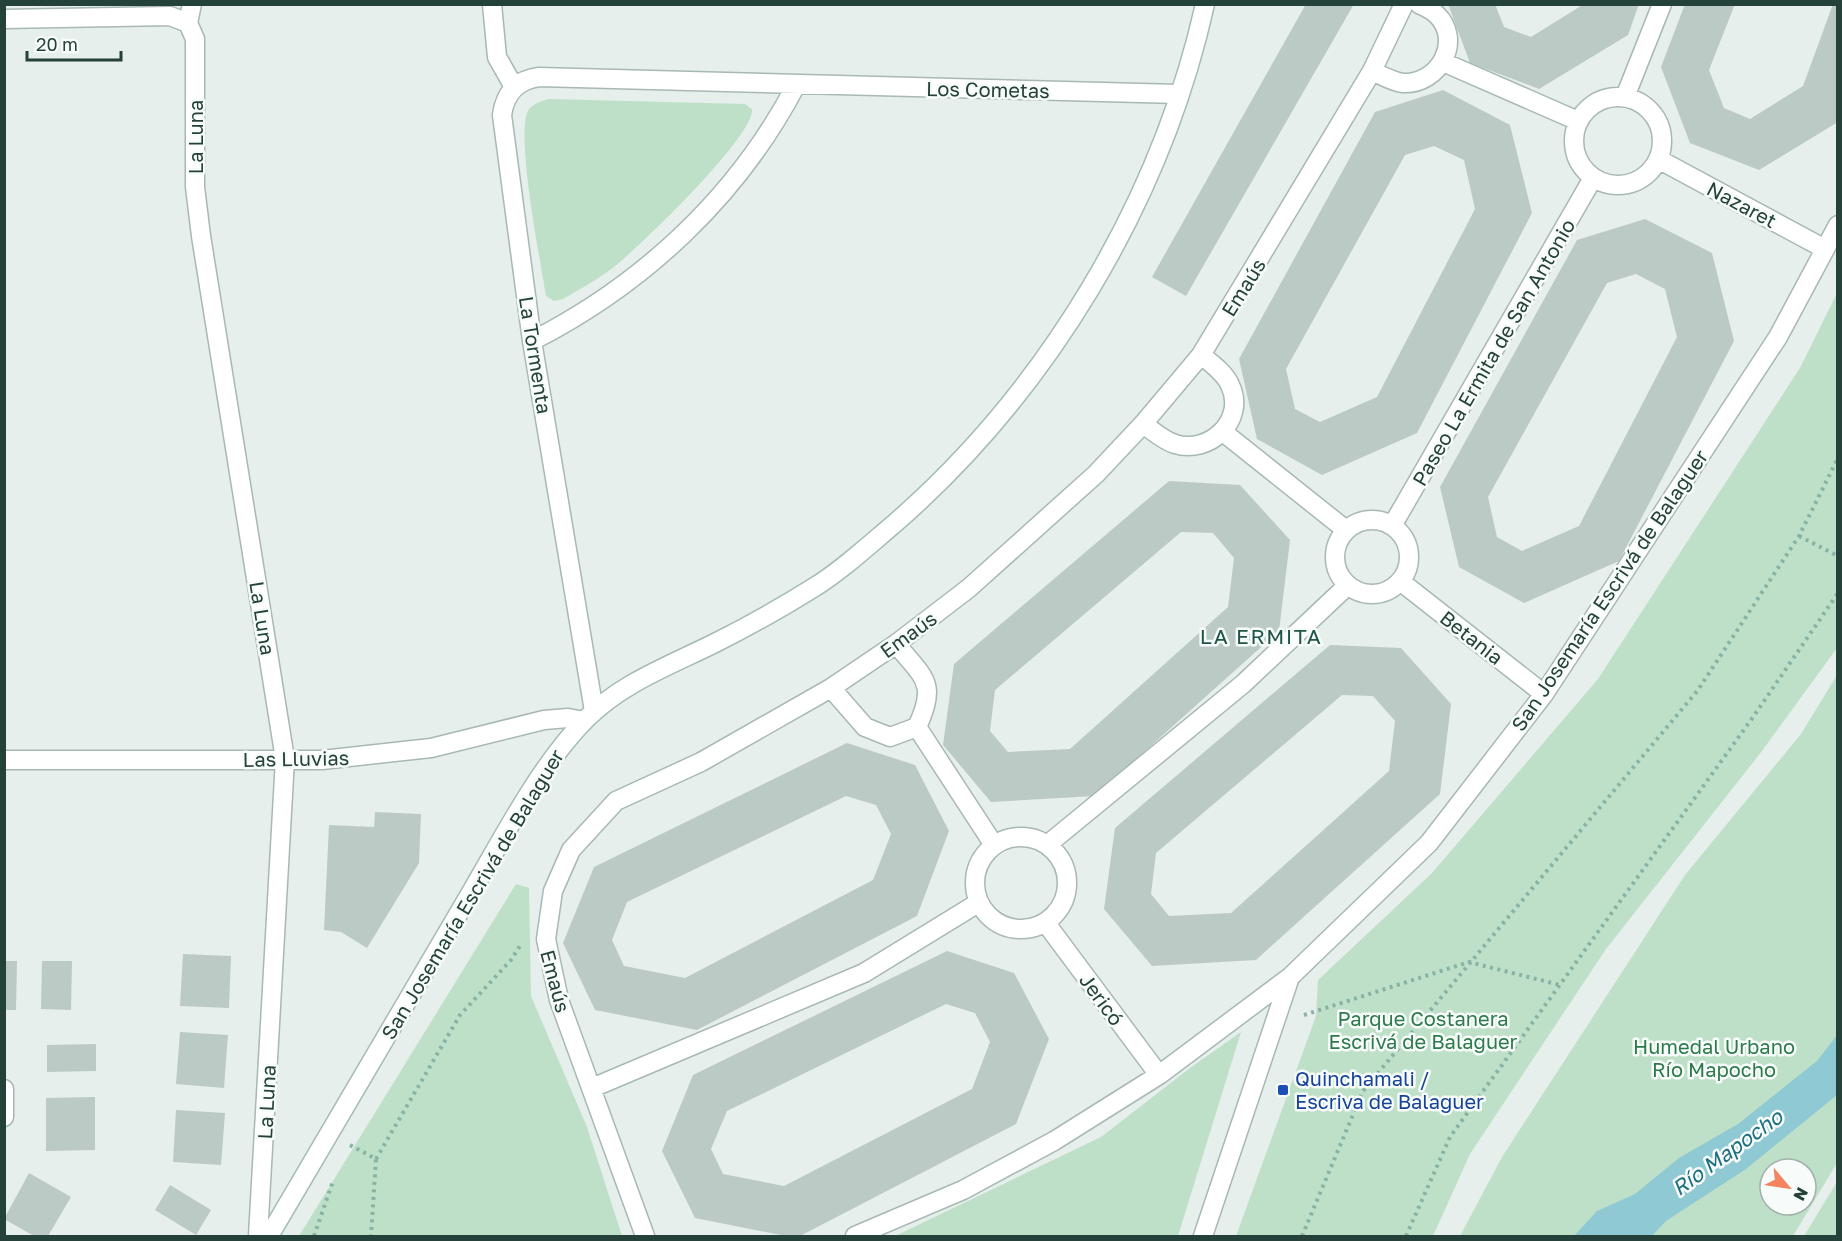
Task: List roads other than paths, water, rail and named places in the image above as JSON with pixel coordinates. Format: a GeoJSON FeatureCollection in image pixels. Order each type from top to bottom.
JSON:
{"type":"FeatureCollection","features":[{"type":"Feature","properties":{"kind":"street"},"geometry":{"type":"LineString","coordinates":[[492,4],[497,57],[514,87]]}},
{"type":"Feature","properties":{"kind":"street","name":"San Josemaría Escrivá de Balaguer"},"geometry":{"type":"LineString","coordinates":[[269,1236],[549,764],[589,716],[642,678],[741,630],[817,586],[873,543],[959,462],[1030,376],[1085,295],[1139,193],[1179,94],[1205,4]]}},
{"type":"Feature","properties":{"kind":"street","name":"Emaús"},"geometry":{"type":"LineString","coordinates":[[645,1236],[559,1000],[546,939],[553,891],[571,850],[615,801],[701,762],[831,688],[896,644],[969,588],[1096,474],[1143,424],[1201,355],[1372,71],[1404,4]]}},
{"type":"Feature","properties":{"kind":"street"},"geometry":{"type":"LineString","coordinates":[[1372,71],[1401,83],[1417,82],[1432,75],[1443,62],[1448,45],[1446,27],[1436,13],[1419,4]]}},
{"type":"Feature","properties":{"kind":"street"},"geometry":{"type":"LineString","coordinates":[[1625,97],[1662,4]]}},
{"type":"Feature","properties":{"kind":"street"},"geometry":{"type":"LineString","coordinates":[[4,19],[190,14]]}},
{"type":"Feature","properties":{"kind":"street","name":"La Luna"},"geometry":{"type":"LineString","coordinates":[[190,14],[195,39],[195,187],[201,236],[285,759],[258,1236]]}},
{"type":"Feature","properties":{"kind":"street"},"geometry":{"type":"LineString","coordinates":[[1443,62],[1578,121]]}},
{"type":"Feature","properties":{"kind":"street","name":"Los Cometas"},"geometry":{"type":"LineString","coordinates":[[514,87],[530,78],[539,77],[1179,94]]}},
{"type":"Feature","properties":{"kind":"street"},"geometry":{"type":"LineString","coordinates":[[532,341],[598,304],[632,280],[696,222],[770,132],[796,85]]}},
{"type":"Feature","properties":{"kind":"street","name":"La Tormenta"},"geometry":{"type":"LineString","coordinates":[[514,87],[504,105],[502,115],[532,341],[589,716]]}},
{"type":"Feature","properties":{"kind":"street"},"geometry":{"type":"LineString","coordinates":[[1611,97],[1625,97],[1638,101],[1649,109],[1657,120],[1662,146],[1658,159],[1649,172],[1630,183],[1607,184],[1593,178],[1583,170],[1575,152],[1574,133],[1578,121],[1586,110],[1598,101],[1611,97]]}},
{"type":"Feature","properties":{"kind":"street","name":"Nazaret"},"geometry":{"type":"LineString","coordinates":[[1658,159],[1825,249]]}},
{"type":"Feature","properties":{"kind":"street","name":"Paseo La Ermita de San Antonio"},"geometry":{"type":"LineString","coordinates":[[1392,526],[1593,178]]}},
{"type":"Feature","properties":{"kind":"street","name":"San Josemaría Escrivá de Balaguer"},"geometry":{"type":"LineString","coordinates":[[855,1236],[963,1190],[1054,1141],[1159,1075],[1290,977],[1429,843],[1544,694],[1778,338],[1838,225]]}},
{"type":"Feature","properties":{"kind":"street"},"geometry":{"type":"LineString","coordinates":[[1143,424],[1173,444],[1191,447],[1209,443],[1223,432],[1234,410],[1231,385],[1215,366],[1201,355]]}},
{"type":"Feature","properties":{"kind":"street"},"geometry":{"type":"LineString","coordinates":[[1223,432],[1346,530]]}},
{"type":"Feature","properties":{"kind":"street"},"geometry":{"type":"LineString","coordinates":[[1368,520],[1381,521],[1392,526],[1407,546],[1407,564],[1400,581],[1391,588],[1369,594],[1348,585],[1340,576],[1335,552],[1346,530],[1368,520]]}},
{"type":"Feature","properties":{"kind":"street","name":"Betania"},"geometry":{"type":"LineString","coordinates":[[1400,581],[1544,694]]}},
{"type":"Feature","properties":{"kind":"street"},"geometry":{"type":"LineString","coordinates":[[1047,844],[1243,684],[1348,585]]}},
{"type":"Feature","properties":{"kind":"street"},"geometry":{"type":"LineString","coordinates":[[831,688],[865,727],[890,736],[916,727],[927,705],[927,682],[896,644]]}},
{"type":"Feature","properties":{"kind":"street","name":"Las Lluvias"},"geometry":{"type":"LineString","coordinates":[[4,760],[322,760],[386,754],[482,737],[544,720],[589,716]]}},
{"type":"Feature","properties":{"kind":"street"},"geometry":{"type":"LineString","coordinates":[[916,727],[994,845]]}},
{"type":"Feature","properties":{"kind":"street"},"geometry":{"type":"LineString","coordinates":[[1020,837],[1047,844],[1058,855],[1065,868],[1067,884],[1065,899],[1057,912],[1046,922],[1031,928],[1015,929],[1000,925],[987,916],[978,903],[975,887],[976,871],[983,856],[994,845],[1007,838],[1020,837]]}},
{"type":"Feature","properties":{"kind":"street"},"geometry":{"type":"LineString","coordinates":[[592,1088],[864,973],[978,903]]}},
{"type":"Feature","properties":{"kind":"street","name":"Jericó"},"geometry":{"type":"LineString","coordinates":[[1046,922],[1159,1075]]}},
{"type":"Feature","properties":{"kind":"street","name":"San Josemaría Escrivá de Balaguer"},"geometry":{"type":"LineString","coordinates":[[1203,1236],[1290,977]]}},
{"type":"Feature","properties":{"kind":"street"},"geometry":{"type":"LineString","coordinates":[[4,1089],[4,1118]]}},
{"type":"Feature","properties":{"kind":"water","name":"Río Mapocho"},"geometry":{"type":"Polygon","coordinates":[[[1837,1035],[1837,1095],[1746,1169],[1666,1221],[1652,1236],[1574,1236],[1597,1211],[1635,1194],[1679,1158],[1738,1124],[1817,1061],[1837,1035]]]}},
{"type":"Feature","properties":{"kind":"place","name":"Quinchamali / Escriva de Balaguer"},"geometry":{"type":"Point","coordinates":[1283,1090]}},
{"type":"Feature","properties":{"kind":"district","name":"LA ERMITA"},"geometry":{"type":"Point","coordinates":[1261,636]}},
{"type":"Feature","properties":{"kind":"park label","name":"Parque Costanera Escrivá de Balaguer"},"geometry":{"type":"Point","coordinates":[1423,1030]}},
{"type":"Feature","properties":{"kind":"park label","name":"Humedal Urbano Río Mapocho"},"geometry":{"type":"Point","coordinates":[1714,1058]}}]}
